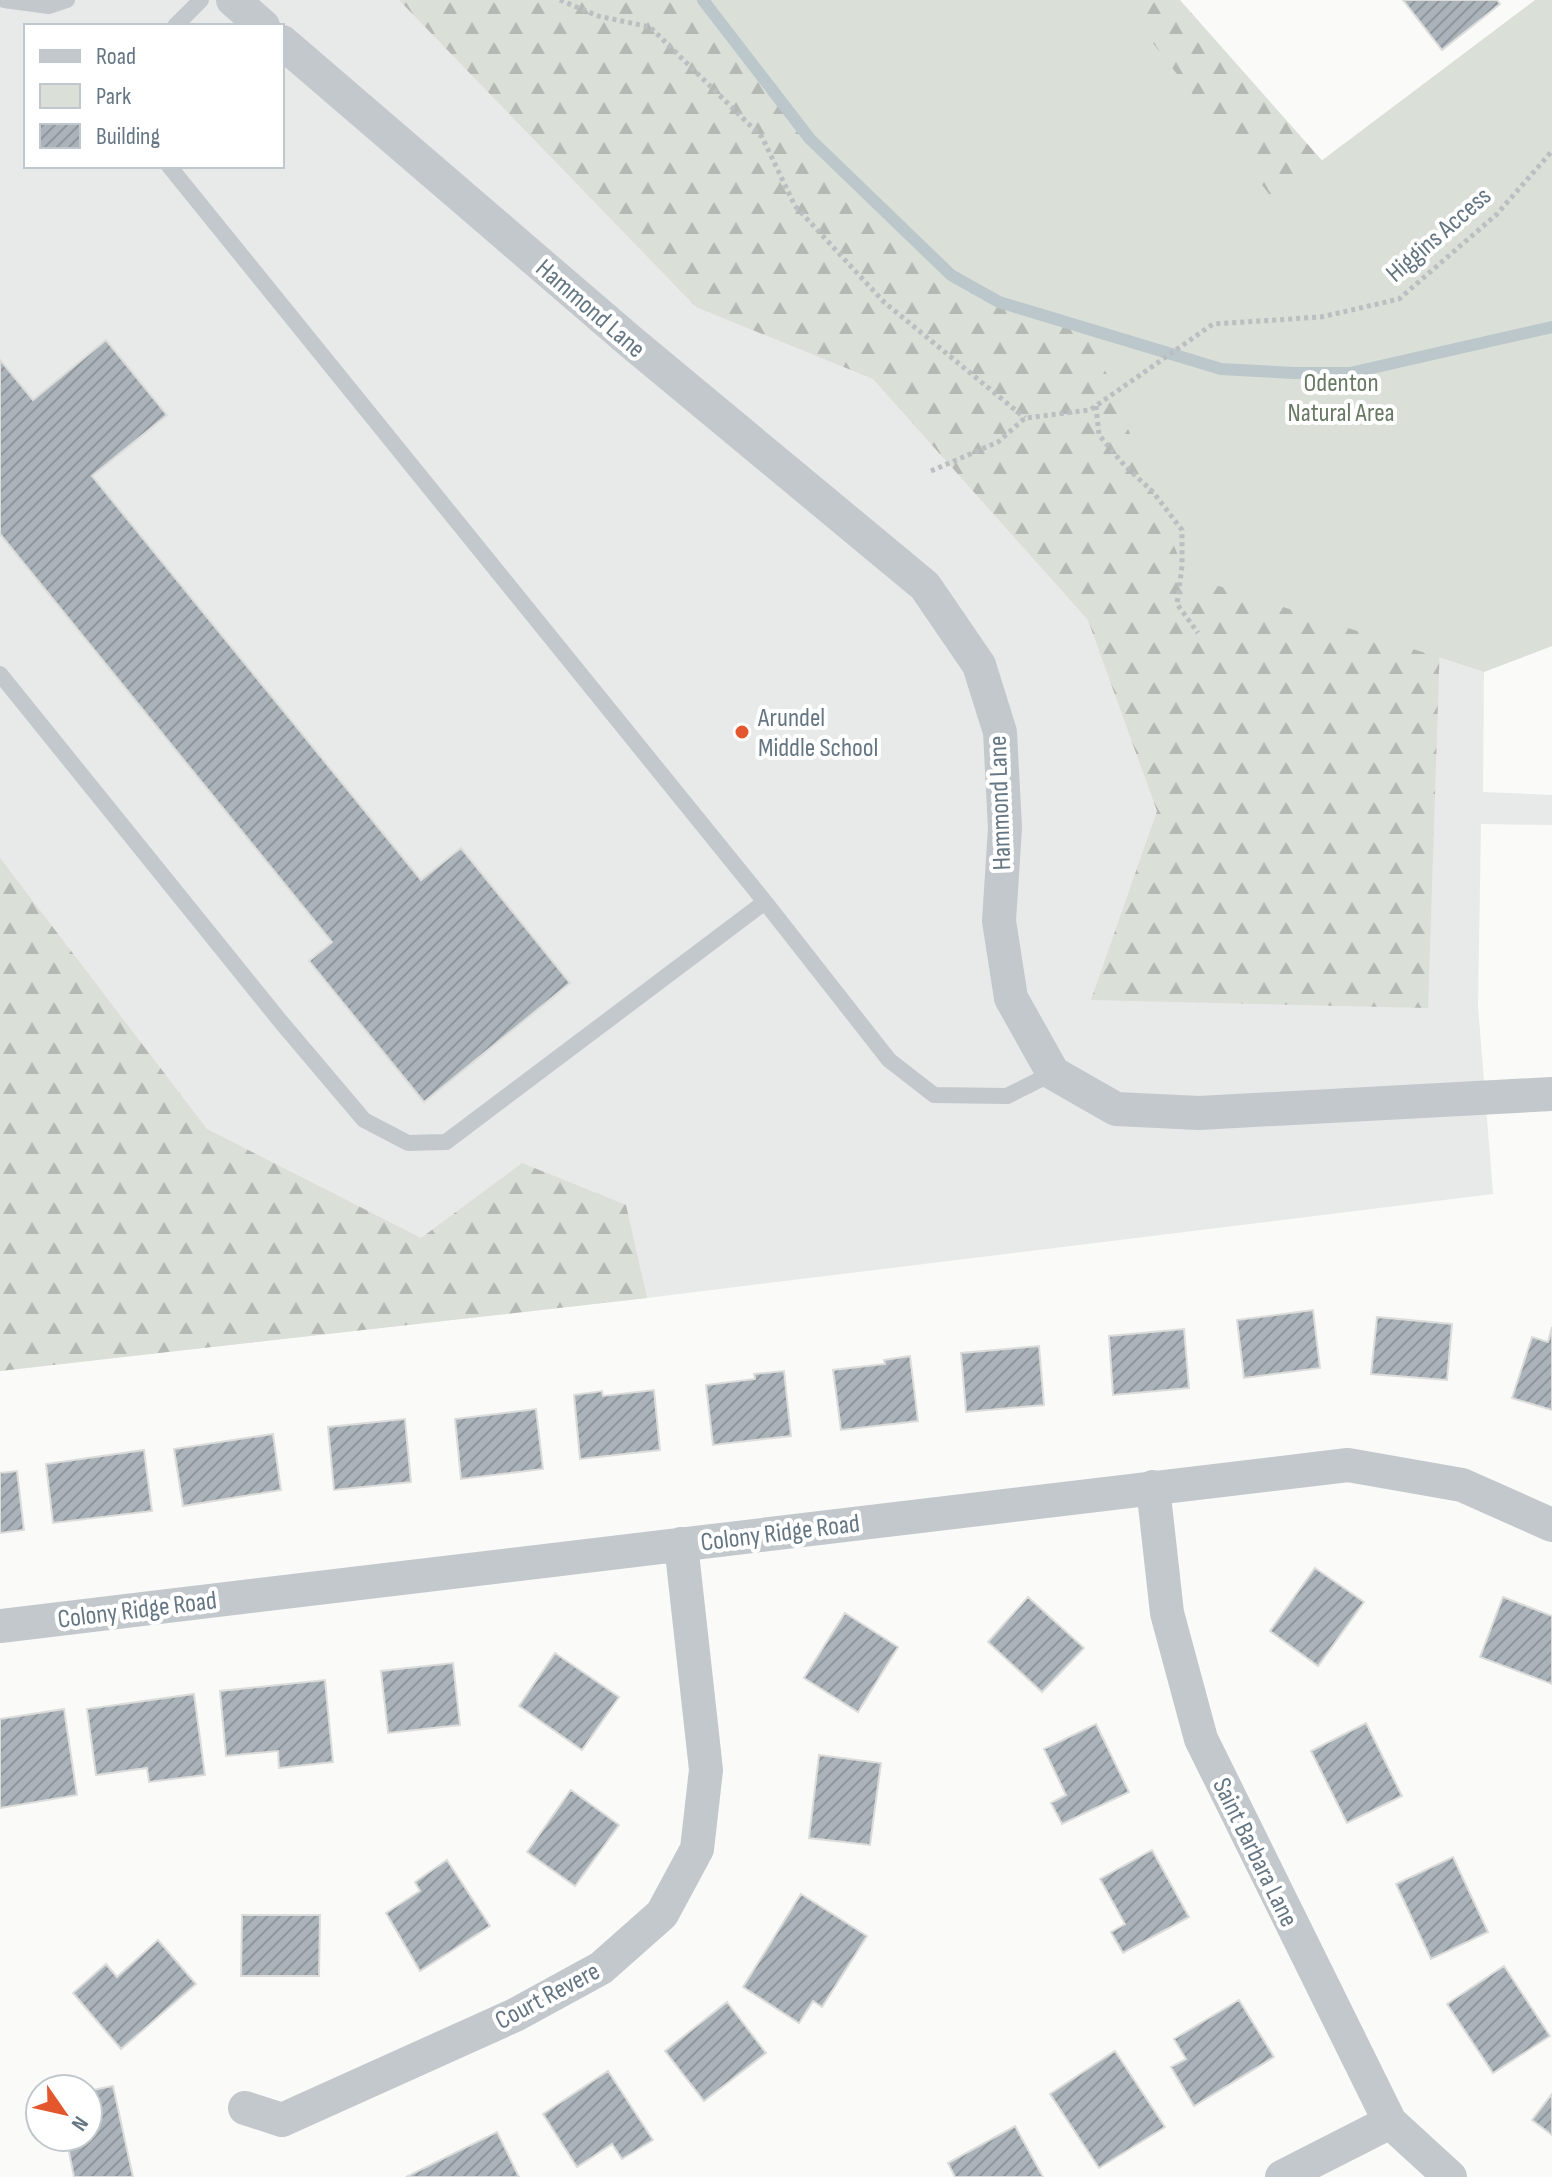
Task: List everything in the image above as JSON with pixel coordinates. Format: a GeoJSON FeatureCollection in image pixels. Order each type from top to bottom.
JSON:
{"type":"FeatureCollection","features":[{"type":"Feature","properties":{"kind":"street"},"geometry":{"type":"LineString","coordinates":[[233,0],[261,24]]}},
{"type":"Feature","properties":{"kind":"street","name":"Hammond Lane"},"geometry":{"type":"LineString","coordinates":[[284,44],[631,342],[925,586],[979,665],[1000,732],[1005,828],[999,921],[1011,998],[1053,1073]]}},
{"type":"Feature","properties":{"kind":"street"},"geometry":{"type":"LineString","coordinates":[[1053,1073],[1116,1109],[1199,1113],[1552,1094]]}},
{"type":"Feature","properties":{"kind":"street","name":"Colony Ridge Road"},"geometry":{"type":"LineString","coordinates":[[0,1626],[1348,1465],[1462,1485],[1552,1525]]}},
{"type":"Feature","properties":{"kind":"street","name":"Saint Barbara Lane"},"geometry":{"type":"LineString","coordinates":[[1153,1487],[1167,1613],[1201,1739],[1390,2122],[1450,2177]]}},
{"type":"Feature","properties":{"kind":"street","name":"Court Revere"},"geometry":{"type":"LineString","coordinates":[[245,2108],[282,2120],[515,2015],[601,1968],[662,1914],[697,1849],[706,1770],[681,1544]]}},
{"type":"Feature","properties":{"kind":"street"},"geometry":{"type":"LineString","coordinates":[[1282,2177],[1390,2122]]}},
{"type":"Feature","properties":{"kind":"lane"},"geometry":{"type":"LineString","coordinates":[[4,0],[49,6],[67,0]]}},
{"type":"Feature","properties":{"kind":"lane"},"geometry":{"type":"LineString","coordinates":[[177,24],[201,0]]}},
{"type":"Feature","properties":{"kind":"lane"},"geometry":{"type":"LineString","coordinates":[[171,168],[765,902],[889,1060],[934,1095],[1007,1096],[1053,1073]]}},
{"type":"Feature","properties":{"kind":"lane"},"geometry":{"type":"LineString","coordinates":[[0,674],[364,1120],[408,1143],[446,1142],[765,902]]}},
{"type":"Feature","properties":{"kind":"path"},"geometry":{"type":"LineString","coordinates":[[560,0],[598,16],[650,27],[762,137],[795,206],[884,302],[1025,418]]}},
{"type":"Feature","properties":{"kind":"path","name":"Higgins Access"},"geometry":{"type":"LineString","coordinates":[[1096,406],[1213,324],[1321,317],[1399,299],[1497,214],[1552,151]]}},
{"type":"Feature","properties":{"kind":"path"},"geometry":{"type":"LineString","coordinates":[[931,471],[998,442],[1025,418],[1090,410],[1096,406],[1099,435],[1125,466],[1153,492],[1182,530],[1182,566],[1177,604],[1198,633]]}},
{"type":"Feature","properties":{"kind":"shaded area","name":"Arundel Middle School"},"geometry":{"type":"Polygon","coordinates":[[[0,0],[703,0],[1197,579],[1484,672],[1483,792],[1552,795],[1552,825],[1481,824],[1478,1006],[1493,1194],[647,1298],[0,1371],[0,0]]]}},
{"type":"Feature","properties":{"kind":"green space"},"geometry":{"type":"Polygon","coordinates":[[[399,0],[1180,0],[1334,174],[1443,550],[1428,1008],[1091,1000],[1157,811],[1088,620],[873,379],[696,307],[399,0]]]}},
{"type":"Feature","properties":{"kind":"green space","name":"Odenton Natural Area"},"geometry":{"type":"Polygon","coordinates":[[[703,0],[1120,0],[1272,198],[1535,0],[1552,0],[1552,646],[1484,672],[1197,579],[1182,566],[1088,327],[999,302],[951,275],[810,139],[703,0]]]}},
{"type":"Feature","properties":{"kind":"green space"},"geometry":{"type":"Polygon","coordinates":[[[0,858],[207,1129],[421,1238],[522,1163],[626,1205],[647,1298],[0,1371],[0,858]]]}},
{"type":"Feature","properties":{"kind":"building"},"geometry":{"type":"Polygon","coordinates":[[[1403,0],[1497,0],[1500,4],[1442,50],[1403,0]]]}},
{"type":"Feature","properties":{"kind":"building"},"geometry":{"type":"Polygon","coordinates":[[[106,340],[167,415],[92,476],[421,880],[461,848],[570,983],[424,1102],[309,961],[332,942],[0,534],[0,360],[33,400],[106,340]]]}},
{"type":"Feature","properties":{"kind":"building"},"geometry":{"type":"Polygon","coordinates":[[[1313,1310],[1320,1368],[1244,1378],[1237,1320],[1313,1310]]]}},
{"type":"Feature","properties":{"kind":"building"},"geometry":{"type":"Polygon","coordinates":[[[1377,1317],[1452,1324],[1447,1380],[1371,1374],[1377,1317]]]}},
{"type":"Feature","properties":{"kind":"building"},"geometry":{"type":"Polygon","coordinates":[[[1552,1327],[1552,1410],[1512,1398],[1532,1337],[1548,1342],[1552,1327]]]}},
{"type":"Feature","properties":{"kind":"building"},"geometry":{"type":"Polygon","coordinates":[[[1184,1329],[1189,1388],[1113,1395],[1109,1336],[1184,1329]]]}},
{"type":"Feature","properties":{"kind":"building"},"geometry":{"type":"Polygon","coordinates":[[[1039,1346],[1044,1405],[966,1412],[961,1353],[1039,1346]]]}},
{"type":"Feature","properties":{"kind":"building"},"geometry":{"type":"Polygon","coordinates":[[[910,1356],[918,1421],[841,1430],[833,1370],[885,1364],[884,1360],[910,1356]]]}},
{"type":"Feature","properties":{"kind":"building"},"geometry":{"type":"Polygon","coordinates":[[[784,1371],[791,1436],[713,1445],[706,1385],[755,1379],[754,1374],[784,1371]]]}},
{"type":"Feature","properties":{"kind":"building"},"geometry":{"type":"Polygon","coordinates":[[[654,1390],[660,1450],[580,1459],[574,1395],[602,1391],[603,1396],[654,1390]]]}},
{"type":"Feature","properties":{"kind":"building"},"geometry":{"type":"Polygon","coordinates":[[[536,1409],[543,1469],[461,1479],[455,1419],[536,1409]]]}},
{"type":"Feature","properties":{"kind":"building"},"geometry":{"type":"Polygon","coordinates":[[[405,1419],[411,1482],[334,1490],[328,1427],[405,1419]]]}},
{"type":"Feature","properties":{"kind":"building"},"geometry":{"type":"Polygon","coordinates":[[[273,1434],[281,1490],[183,1506],[174,1449],[273,1434]]]}},
{"type":"Feature","properties":{"kind":"building"},"geometry":{"type":"Polygon","coordinates":[[[144,1450],[152,1511],[53,1523],[46,1464],[144,1450]]]}},
{"type":"Feature","properties":{"kind":"building"},"geometry":{"type":"Polygon","coordinates":[[[17,1471],[24,1530],[0,1533],[0,1473],[17,1471]]]}},
{"type":"Feature","properties":{"kind":"building"},"geometry":{"type":"Polygon","coordinates":[[[1315,1568],[1364,1602],[1318,1666],[1270,1631],[1315,1568]]]}},
{"type":"Feature","properties":{"kind":"building"},"geometry":{"type":"Polygon","coordinates":[[[1028,1597],[1084,1648],[1042,1692],[988,1642],[1028,1597]]]}},
{"type":"Feature","properties":{"kind":"building"},"geometry":{"type":"Polygon","coordinates":[[[1503,1597],[1552,1616],[1552,1684],[1480,1657],[1503,1597]]]}},
{"type":"Feature","properties":{"kind":"building"},"geometry":{"type":"Polygon","coordinates":[[[845,1613],[898,1647],[858,1712],[804,1678],[845,1613]]]}},
{"type":"Feature","properties":{"kind":"building"},"geometry":{"type":"Polygon","coordinates":[[[555,1653],[619,1697],[582,1750],[519,1706],[555,1653]]]}},
{"type":"Feature","properties":{"kind":"building"},"geometry":{"type":"Polygon","coordinates":[[[453,1663],[460,1725],[388,1733],[381,1671],[453,1663]]]}},
{"type":"Feature","properties":{"kind":"building"},"geometry":{"type":"Polygon","coordinates":[[[325,1680],[333,1762],[279,1768],[278,1751],[226,1756],[220,1691],[325,1680]]]}},
{"type":"Feature","properties":{"kind":"building"},"geometry":{"type":"Polygon","coordinates":[[[194,1694],[205,1775],[149,1782],[147,1768],[96,1775],[87,1709],[194,1694]]]}},
{"type":"Feature","properties":{"kind":"building"},"geometry":{"type":"Polygon","coordinates":[[[64,1709],[77,1795],[0,1808],[0,1719],[64,1709]]]}},
{"type":"Feature","properties":{"kind":"building"},"geometry":{"type":"Polygon","coordinates":[[[1366,1723],[1402,1796],[1347,1823],[1311,1751],[1366,1723]]]}},
{"type":"Feature","properties":{"kind":"building"},"geometry":{"type":"Polygon","coordinates":[[[1096,1724],[1129,1792],[1062,1824],[1051,1803],[1066,1795],[1044,1749],[1096,1724]]]}},
{"type":"Feature","properties":{"kind":"building"},"geometry":{"type":"Polygon","coordinates":[[[819,1755],[881,1763],[870,1845],[809,1838],[819,1755]]]}},
{"type":"Feature","properties":{"kind":"building"},"geometry":{"type":"Polygon","coordinates":[[[571,1790],[619,1825],[575,1886],[527,1852],[571,1790]]]}},
{"type":"Feature","properties":{"kind":"building"},"geometry":{"type":"Polygon","coordinates":[[[1152,1850],[1189,1917],[1123,1953],[1111,1932],[1125,1924],[1100,1879],[1152,1850]]]}},
{"type":"Feature","properties":{"kind":"building"},"geometry":{"type":"Polygon","coordinates":[[[1453,1857],[1488,1932],[1431,1959],[1396,1884],[1453,1857]]]}},
{"type":"Feature","properties":{"kind":"building"},"geometry":{"type":"Polygon","coordinates":[[[447,1860],[490,1926],[420,1971],[386,1913],[420,1891],[415,1882],[447,1860]]]}},
{"type":"Feature","properties":{"kind":"building"},"geometry":{"type":"Polygon","coordinates":[[[801,1894],[867,1936],[822,2007],[813,2001],[799,2023],[743,1987],[801,1894]]]}},
{"type":"Feature","properties":{"kind":"building"},"geometry":{"type":"Polygon","coordinates":[[[242,1915],[320,1915],[319,1976],[241,1976],[242,1915]]]}},
{"type":"Feature","properties":{"kind":"building"},"geometry":{"type":"Polygon","coordinates":[[[158,1940],[196,1984],[121,2049],[73,1993],[106,1964],[117,1977],[158,1940]]]}},
{"type":"Feature","properties":{"kind":"building"},"geometry":{"type":"Polygon","coordinates":[[[1504,1966],[1550,2036],[1493,2073],[1447,2004],[1504,1966]]]}},
{"type":"Feature","properties":{"kind":"building"},"geometry":{"type":"Polygon","coordinates":[[[1239,2000],[1274,2057],[1194,2106],[1171,2067],[1186,2059],[1174,2039],[1239,2000]]]}},
{"type":"Feature","properties":{"kind":"building"},"geometry":{"type":"Polygon","coordinates":[[[727,2002],[766,2053],[704,2101],[665,2051],[727,2002]]]}},
{"type":"Feature","properties":{"kind":"building"},"geometry":{"type":"Polygon","coordinates":[[[1115,2051],[1165,2127],[1099,2168],[1050,2094],[1115,2051]]]}},
{"type":"Feature","properties":{"kind":"building"},"geometry":{"type":"Polygon","coordinates":[[[608,2071],[653,2140],[622,2159],[612,2144],[577,2167],[543,2114],[608,2071]]]}},
{"type":"Feature","properties":{"kind":"building"},"geometry":{"type":"Polygon","coordinates":[[[113,2086],[133,2177],[74,2177],[69,2153],[104,2153],[104,2088],[113,2086]]]}},
{"type":"Feature","properties":{"kind":"building"},"geometry":{"type":"Polygon","coordinates":[[[1552,2094],[1552,2135],[1532,2120],[1552,2094]]]}},
{"type":"Feature","properties":{"kind":"building"},"geometry":{"type":"Polygon","coordinates":[[[1015,2126],[1043,2177],[955,2177],[948,2163],[1015,2126]]]}},
{"type":"Feature","properties":{"kind":"building"},"geometry":{"type":"Polygon","coordinates":[[[497,2132],[519,2177],[406,2177],[497,2132]]]}},
{"type":"Feature","properties":{"kind":"waterway"},"geometry":{"type":"LineString","coordinates":[[703,0],[810,139],[951,275],[999,302],[1221,369],[1294,373],[1350,373],[1552,327]]}},
{"type":"Feature","properties":{"kind":"place","name":"Arundel Middle School"},"geometry":{"type":"Point","coordinates":[742,732]}}]}
